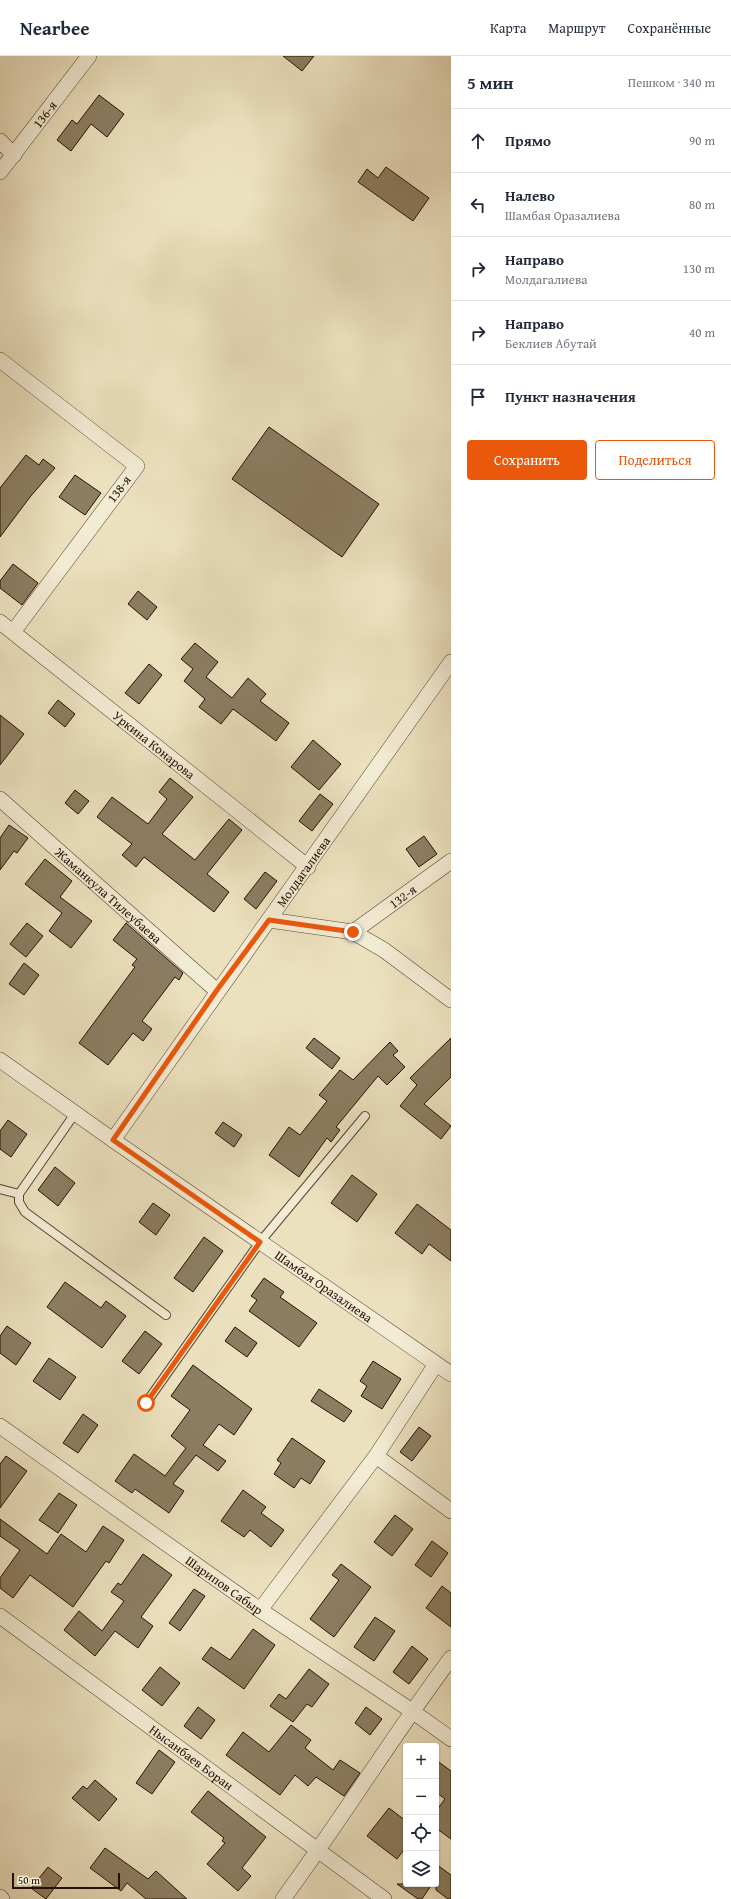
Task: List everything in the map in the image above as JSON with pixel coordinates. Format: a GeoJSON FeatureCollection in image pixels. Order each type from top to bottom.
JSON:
{"type":"FeatureCollection","features":[{"type":"Feature","properties":{"kind":"street","name":"136-я"},"geometry":{"type":"LineString","coordinates":[[0,172],[89,56]]}},
{"type":"Feature","properties":{"kind":"street"},"geometry":{"type":"LineString","coordinates":[[0,141],[14,155]]}},
{"type":"Feature","properties":{"kind":"street","name":"138-я"},"geometry":{"type":"LineString","coordinates":[[0,360],[137,466],[13,632]]}},
{"type":"Feature","properties":{"kind":"street","name":"Уркина Конарова"},"geometry":{"type":"LineString","coordinates":[[0,622],[308,867]]}},
{"type":"Feature","properties":{"kind":"street","name":"Молдагалиева"},"geometry":{"type":"LineString","coordinates":[[113,1140],[217,990],[308,867],[451,662]]}},
{"type":"Feature","properties":{"kind":"street","name":"Жаманкула Тилеубаева"},"geometry":{"type":"LineString","coordinates":[[0,799],[217,990]]}},
{"type":"Feature","properties":{"kind":"street","name":"132-я"},"geometry":{"type":"LineString","coordinates":[[353,932],[451,861]]}},
{"type":"Feature","properties":{"kind":"street"},"geometry":{"type":"LineString","coordinates":[[269,920],[353,932],[384,950],[451,1000]]}},
{"type":"Feature","properties":{"kind":"street","name":"Шамбая Оразалиева"},"geometry":{"type":"LineString","coordinates":[[0,1060],[451,1374]]}},
{"type":"Feature","properties":{"kind":"street"},"geometry":{"type":"LineString","coordinates":[[260,1610],[376,1456],[436,1364]]}},
{"type":"Feature","properties":{"kind":"street","name":"Шарипов Сабыр"},"geometry":{"type":"LineString","coordinates":[[0,1426],[260,1610],[412,1711],[451,1739]]}},
{"type":"Feature","properties":{"kind":"street"},"geometry":{"type":"LineString","coordinates":[[376,1456],[451,1510]]}},
{"type":"Feature","properties":{"kind":"street","name":"Нысанбаев Боран"},"geometry":{"type":"LineString","coordinates":[[0,1616],[384,1899]]}},
{"type":"Feature","properties":{"kind":"street"},"geometry":{"type":"LineString","coordinates":[[283,1899],[319,1850],[412,1711],[451,1658]]}},
{"type":"Feature","properties":{"kind":"lane"},"geometry":{"type":"LineString","coordinates":[[76,1112],[19,1194],[19,1202],[25,1212],[166,1315]]}},
{"type":"Feature","properties":{"kind":"lane"},"geometry":{"type":"LineString","coordinates":[[146,1403],[260,1242],[365,1116]]}},
{"type":"Feature","properties":{"kind":"lane"},"geometry":{"type":"LineString","coordinates":[[0,1189],[19,1194]]}},
{"type":"Feature","properties":{"kind":"building"},"geometry":{"type":"Polygon","coordinates":[[[283,56],[314,56],[302,71],[283,56]]]}},
{"type":"Feature","properties":{"kind":"building"},"geometry":{"type":"Polygon","coordinates":[[[99,95],[124,114],[107,137],[91,124],[71,151],[57,140],[72,120],[77,124],[99,95]]]}},
{"type":"Feature","properties":{"kind":"building"},"geometry":{"type":"Polygon","coordinates":[[[386,167],[429,198],[413,221],[358,182],[367,169],[378,178],[386,167]]]}},
{"type":"Feature","properties":{"kind":"building"},"geometry":{"type":"Polygon","coordinates":[[[269,427],[379,504],[342,557],[232,479],[269,427]]]}},
{"type":"Feature","properties":{"kind":"building"},"geometry":{"type":"Polygon","coordinates":[[[26,455],[39,465],[43,459],[55,468],[30,497],[0,537],[0,488],[26,455]]]}},
{"type":"Feature","properties":{"kind":"building"},"geometry":{"type":"Polygon","coordinates":[[[75,475],[101,493],[85,515],[59,497],[75,475]]]}},
{"type":"Feature","properties":{"kind":"building"},"geometry":{"type":"Polygon","coordinates":[[[13,564],[38,583],[22,605],[0,588],[0,581],[13,564]]]}},
{"type":"Feature","properties":{"kind":"building"},"geometry":{"type":"Polygon","coordinates":[[[138,591],[157,607],[147,620],[128,604],[138,591]]]}},
{"type":"Feature","properties":{"kind":"building"},"geometry":{"type":"Polygon","coordinates":[[[195,643],[218,662],[206,677],[232,698],[248,678],[266,694],[260,701],[289,723],[276,741],[233,709],[221,724],[199,707],[205,699],[184,681],[193,669],[181,659],[195,643]]]}},
{"type":"Feature","properties":{"kind":"building"},"geometry":{"type":"Polygon","coordinates":[[[149,664],[162,675],[139,704],[125,693],[149,664]]]}},
{"type":"Feature","properties":{"kind":"building"},"geometry":{"type":"Polygon","coordinates":[[[58,700],[75,714],[65,727],[48,713],[58,700]]]}},
{"type":"Feature","properties":{"kind":"building"},"geometry":{"type":"Polygon","coordinates":[[[0,715],[24,734],[0,765],[0,715]]]}},
{"type":"Feature","properties":{"kind":"building"},"geometry":{"type":"Polygon","coordinates":[[[313,740],[341,764],[319,790],[291,767],[313,740]]]}},
{"type":"Feature","properties":{"kind":"building"},"geometry":{"type":"Polygon","coordinates":[[[170,778],[193,797],[162,834],[195,860],[229,819],[242,830],[207,874],[229,892],[214,912],[144,857],[136,867],[122,855],[132,844],[97,817],[112,797],[148,824],[167,799],[159,792],[170,778]]]}},
{"type":"Feature","properties":{"kind":"building"},"geometry":{"type":"Polygon","coordinates":[[[75,790],[89,801],[78,814],[65,803],[75,790]]]}},
{"type":"Feature","properties":{"kind":"building"},"geometry":{"type":"Polygon","coordinates":[[[320,794],[333,804],[312,831],[299,821],[320,794]]]}},
{"type":"Feature","properties":{"kind":"building"},"geometry":{"type":"Polygon","coordinates":[[[9,825],[28,838],[17,853],[14,851],[0,870],[0,838],[9,825]]]}},
{"type":"Feature","properties":{"kind":"building"},"geometry":{"type":"Polygon","coordinates":[[[424,836],[437,854],[419,867],[406,849],[424,836]]]}},
{"type":"Feature","properties":{"kind":"building"},"geometry":{"type":"Polygon","coordinates":[[[45,859],[72,881],[60,897],[92,921],[71,948],[49,931],[62,913],[25,884],[45,859]]]}},
{"type":"Feature","properties":{"kind":"building"},"geometry":{"type":"Polygon","coordinates":[[[265,872],[277,881],[256,909],[244,899],[265,872]]]}},
{"type":"Feature","properties":{"kind":"building"},"geometry":{"type":"Polygon","coordinates":[[[27,923],[43,936],[26,957],[10,944],[27,923]]]}},
{"type":"Feature","properties":{"kind":"building"},"geometry":{"type":"Polygon","coordinates":[[[126,923],[183,973],[179,980],[175,977],[142,1021],[152,1029],[143,1041],[133,1033],[108,1065],[79,1043],[135,967],[132,965],[137,959],[113,940],[126,923]]]}},
{"type":"Feature","properties":{"kind":"building"},"geometry":{"type":"Polygon","coordinates":[[[24,963],[39,975],[24,995],[9,984],[24,963]]]}},
{"type":"Feature","properties":{"kind":"building"},"geometry":{"type":"Polygon","coordinates":[[[314,1038],[340,1058],[332,1069],[306,1048],[314,1038]]]}},
{"type":"Feature","properties":{"kind":"building"},"geometry":{"type":"Polygon","coordinates":[[[451,1038],[451,1077],[424,1104],[451,1126],[441,1139],[400,1106],[417,1085],[410,1078],[451,1038]]]}},
{"type":"Feature","properties":{"kind":"building"},"geometry":{"type":"Polygon","coordinates":[[[390,1042],[398,1051],[393,1055],[405,1067],[387,1085],[378,1076],[336,1127],[340,1130],[331,1142],[327,1138],[299,1177],[269,1155],[289,1127],[300,1135],[327,1101],[319,1095],[340,1070],[353,1080],[390,1042]]]}},
{"type":"Feature","properties":{"kind":"building"},"geometry":{"type":"Polygon","coordinates":[[[8,1120],[27,1134],[11,1157],[0,1149],[0,1131],[8,1120]]]}},
{"type":"Feature","properties":{"kind":"building"},"geometry":{"type":"Polygon","coordinates":[[[223,1122],[242,1135],[234,1147],[215,1133],[223,1122]]]}},
{"type":"Feature","properties":{"kind":"building"},"geometry":{"type":"Polygon","coordinates":[[[55,1167],[75,1183],[58,1206],[38,1190],[55,1167]]]}},
{"type":"Feature","properties":{"kind":"building"},"geometry":{"type":"Polygon","coordinates":[[[352,1175],[377,1194],[357,1222],[331,1203],[352,1175]]]}},
{"type":"Feature","properties":{"kind":"building"},"geometry":{"type":"Polygon","coordinates":[[[153,1203],[170,1215],[156,1235],[139,1222],[153,1203]]]}},
{"type":"Feature","properties":{"kind":"building"},"geometry":{"type":"Polygon","coordinates":[[[417,1204],[451,1230],[451,1261],[429,1244],[422,1254],[395,1233],[417,1204]]]}},
{"type":"Feature","properties":{"kind":"building"},"geometry":{"type":"Polygon","coordinates":[[[204,1237],[223,1251],[193,1292],[174,1278],[204,1237]]]}},
{"type":"Feature","properties":{"kind":"building"},"geometry":{"type":"Polygon","coordinates":[[[264,1278],[284,1292],[280,1297],[317,1323],[299,1347],[249,1311],[257,1300],[251,1296],[264,1278]]]}},
{"type":"Feature","properties":{"kind":"building"},"geometry":{"type":"Polygon","coordinates":[[[65,1282],[101,1308],[106,1301],[126,1316],[102,1348],[47,1307],[65,1282]]]}},
{"type":"Feature","properties":{"kind":"building"},"geometry":{"type":"Polygon","coordinates":[[[7,1326],[31,1343],[16,1365],[0,1353],[0,1336],[7,1326]]]}},
{"type":"Feature","properties":{"kind":"building"},"geometry":{"type":"Polygon","coordinates":[[[235,1327],[257,1343],[247,1357],[225,1341],[235,1327]]]}},
{"type":"Feature","properties":{"kind":"building"},"geometry":{"type":"Polygon","coordinates":[[[145,1331],[162,1344],[139,1374],[122,1361],[145,1331]]]}},
{"type":"Feature","properties":{"kind":"building"},"geometry":{"type":"Polygon","coordinates":[[[49,1358],[76,1377],[60,1400],[33,1381],[49,1358]]]}},
{"type":"Feature","properties":{"kind":"building"},"geometry":{"type":"Polygon","coordinates":[[[373,1361],[401,1379],[382,1409],[361,1396],[367,1386],[360,1381],[373,1361]]]}},
{"type":"Feature","properties":{"kind":"building"},"geometry":{"type":"Polygon","coordinates":[[[193,1365],[252,1409],[234,1435],[219,1424],[203,1445],[226,1461],[218,1471],[196,1455],[173,1484],[184,1491],[169,1513],[135,1489],[132,1493],[115,1481],[134,1454],[165,1476],[186,1448],[171,1436],[190,1410],[171,1396],[193,1365]]]}},
{"type":"Feature","properties":{"kind":"building"},"geometry":{"type":"Polygon","coordinates":[[[319,1389],[352,1411],[344,1422],[311,1401],[319,1389]]]}},
{"type":"Feature","properties":{"kind":"building"},"geometry":{"type":"Polygon","coordinates":[[[83,1414],[98,1425],[78,1453],[63,1443],[83,1414]]]}},
{"type":"Feature","properties":{"kind":"building"},"geometry":{"type":"Polygon","coordinates":[[[419,1427],[431,1436],[412,1461],[400,1452],[419,1427]]]}},
{"type":"Feature","properties":{"kind":"building"},"geometry":{"type":"Polygon","coordinates":[[[292,1438],[325,1461],[310,1484],[301,1478],[294,1488],[274,1474],[281,1463],[277,1460],[292,1438]]]}},
{"type":"Feature","properties":{"kind":"building"},"geometry":{"type":"Polygon","coordinates":[[[6,1456],[27,1471],[0,1508],[0,1464],[6,1456]]]}},
{"type":"Feature","properties":{"kind":"building"},"geometry":{"type":"Polygon","coordinates":[[[243,1490],[266,1507],[261,1513],[284,1530],[271,1547],[250,1530],[244,1537],[221,1521],[243,1490]]]}},
{"type":"Feature","properties":{"kind":"building"},"geometry":{"type":"Polygon","coordinates":[[[59,1493],[77,1505],[58,1533],[39,1520],[59,1493]]]}},
{"type":"Feature","properties":{"kind":"building"},"geometry":{"type":"Polygon","coordinates":[[[395,1515],[413,1529],[392,1556],[374,1542],[395,1515]]]}},
{"type":"Feature","properties":{"kind":"building"},"geometry":{"type":"Polygon","coordinates":[[[0,1519],[47,1554],[61,1534],[86,1552],[103,1526],[124,1540],[109,1563],[106,1561],[73,1607],[30,1575],[13,1598],[0,1588],[0,1578],[20,1550],[0,1536],[0,1519]]]}},
{"type":"Feature","properties":{"kind":"building"},"geometry":{"type":"Polygon","coordinates":[[[432,1541],[448,1553],[431,1577],[415,1565],[432,1541]]]}},
{"type":"Feature","properties":{"kind":"building"},"geometry":{"type":"Polygon","coordinates":[[[143,1554],[172,1575],[141,1617],[153,1626],[138,1648],[115,1631],[95,1656],[64,1630],[79,1611],[102,1631],[124,1601],[111,1592],[118,1583],[121,1585],[143,1554]]]}},
{"type":"Feature","properties":{"kind":"building"},"geometry":{"type":"Polygon","coordinates":[[[341,1564],[371,1587],[334,1637],[310,1619],[339,1580],[332,1575],[341,1564]]]}},
{"type":"Feature","properties":{"kind":"building"},"geometry":{"type":"Polygon","coordinates":[[[442,1586],[451,1593],[451,1627],[426,1608],[442,1586]]]}},
{"type":"Feature","properties":{"kind":"building"},"geometry":{"type":"Polygon","coordinates":[[[194,1589],[205,1596],[180,1631],[169,1623],[194,1589]]]}},
{"type":"Feature","properties":{"kind":"building"},"geometry":{"type":"Polygon","coordinates":[[[375,1617],[395,1631],[374,1661],[354,1647],[375,1617]]]}},
{"type":"Feature","properties":{"kind":"building"},"geometry":{"type":"Polygon","coordinates":[[[253,1629],[275,1645],[244,1689],[202,1659],[211,1647],[230,1660],[253,1629]]]}},
{"type":"Feature","properties":{"kind":"building"},"geometry":{"type":"Polygon","coordinates":[[[412,1646],[428,1659],[409,1684],[393,1672],[412,1646]]]}},
{"type":"Feature","properties":{"kind":"building"},"geometry":{"type":"Polygon","coordinates":[[[160,1667],[180,1683],[162,1706],[142,1690],[160,1667]]]}},
{"type":"Feature","properties":{"kind":"building"},"geometry":{"type":"Polygon","coordinates":[[[309,1669],[329,1684],[312,1707],[307,1704],[293,1722],[270,1706],[279,1694],[286,1699],[309,1669]]]}},
{"type":"Feature","properties":{"kind":"building"},"geometry":{"type":"Polygon","coordinates":[[[198,1707],[215,1720],[201,1739],[184,1726],[198,1707]]]}},
{"type":"Feature","properties":{"kind":"building"},"geometry":{"type":"Polygon","coordinates":[[[366,1707],[382,1719],[370,1735],[355,1723],[366,1707]]]}},
{"type":"Feature","properties":{"kind":"building"},"geometry":{"type":"Polygon","coordinates":[[[291,1725],[311,1740],[305,1748],[333,1770],[340,1760],[360,1773],[344,1796],[316,1777],[308,1786],[295,1775],[280,1795],[226,1755],[243,1732],[269,1752],[291,1725]]]}},
{"type":"Feature","properties":{"kind":"building"},"geometry":{"type":"Polygon","coordinates":[[[159,1750],[175,1762],[152,1794],[136,1783],[159,1750]]]}},
{"type":"Feature","properties":{"kind":"building"},"geometry":{"type":"Polygon","coordinates":[[[439,1762],[451,1771],[451,1839],[439,1830],[439,1807],[445,1799],[439,1794],[439,1762]]]}},
{"type":"Feature","properties":{"kind":"building"},"geometry":{"type":"Polygon","coordinates":[[[95,1780],[117,1799],[99,1821],[72,1798],[83,1786],[87,1789],[95,1780]]]}},
{"type":"Feature","properties":{"kind":"building"},"geometry":{"type":"Polygon","coordinates":[[[208,1791],[266,1837],[242,1868],[251,1876],[238,1891],[207,1864],[225,1843],[222,1841],[224,1838],[191,1812],[208,1791]]]}},
{"type":"Feature","properties":{"kind":"building"},"geometry":{"type":"Polygon","coordinates":[[[389,1808],[403,1819],[403,1851],[397,1859],[367,1836],[389,1808]]]}},
{"type":"Feature","properties":{"kind":"building"},"geometry":{"type":"Polygon","coordinates":[[[105,1848],[148,1879],[156,1871],[187,1899],[146,1899],[127,1883],[121,1891],[90,1868],[105,1848]]]}},
{"type":"Feature","properties":{"kind":"building"},"geometry":{"type":"Polygon","coordinates":[[[439,1866],[451,1875],[451,1899],[448,1899],[436,1890],[436,1887],[439,1887],[439,1866]]]}},
{"type":"Feature","properties":{"kind":"building"},"geometry":{"type":"Polygon","coordinates":[[[48,1867],[62,1878],[46,1899],[31,1888],[48,1867]]]}},
{"type":"Feature","properties":{"kind":"building"},"geometry":{"type":"Polygon","coordinates":[[[397,1884],[403,1884],[403,1887],[430,1887],[422,1899],[418,1899],[397,1884]]]}},
{"type":"Feature","properties":{"kind":"route"},"geometry":{"type":"LineString","coordinates":[[146,1403],[260,1242],[113,1140],[217,990],[269,920],[353,932]]}}]}
